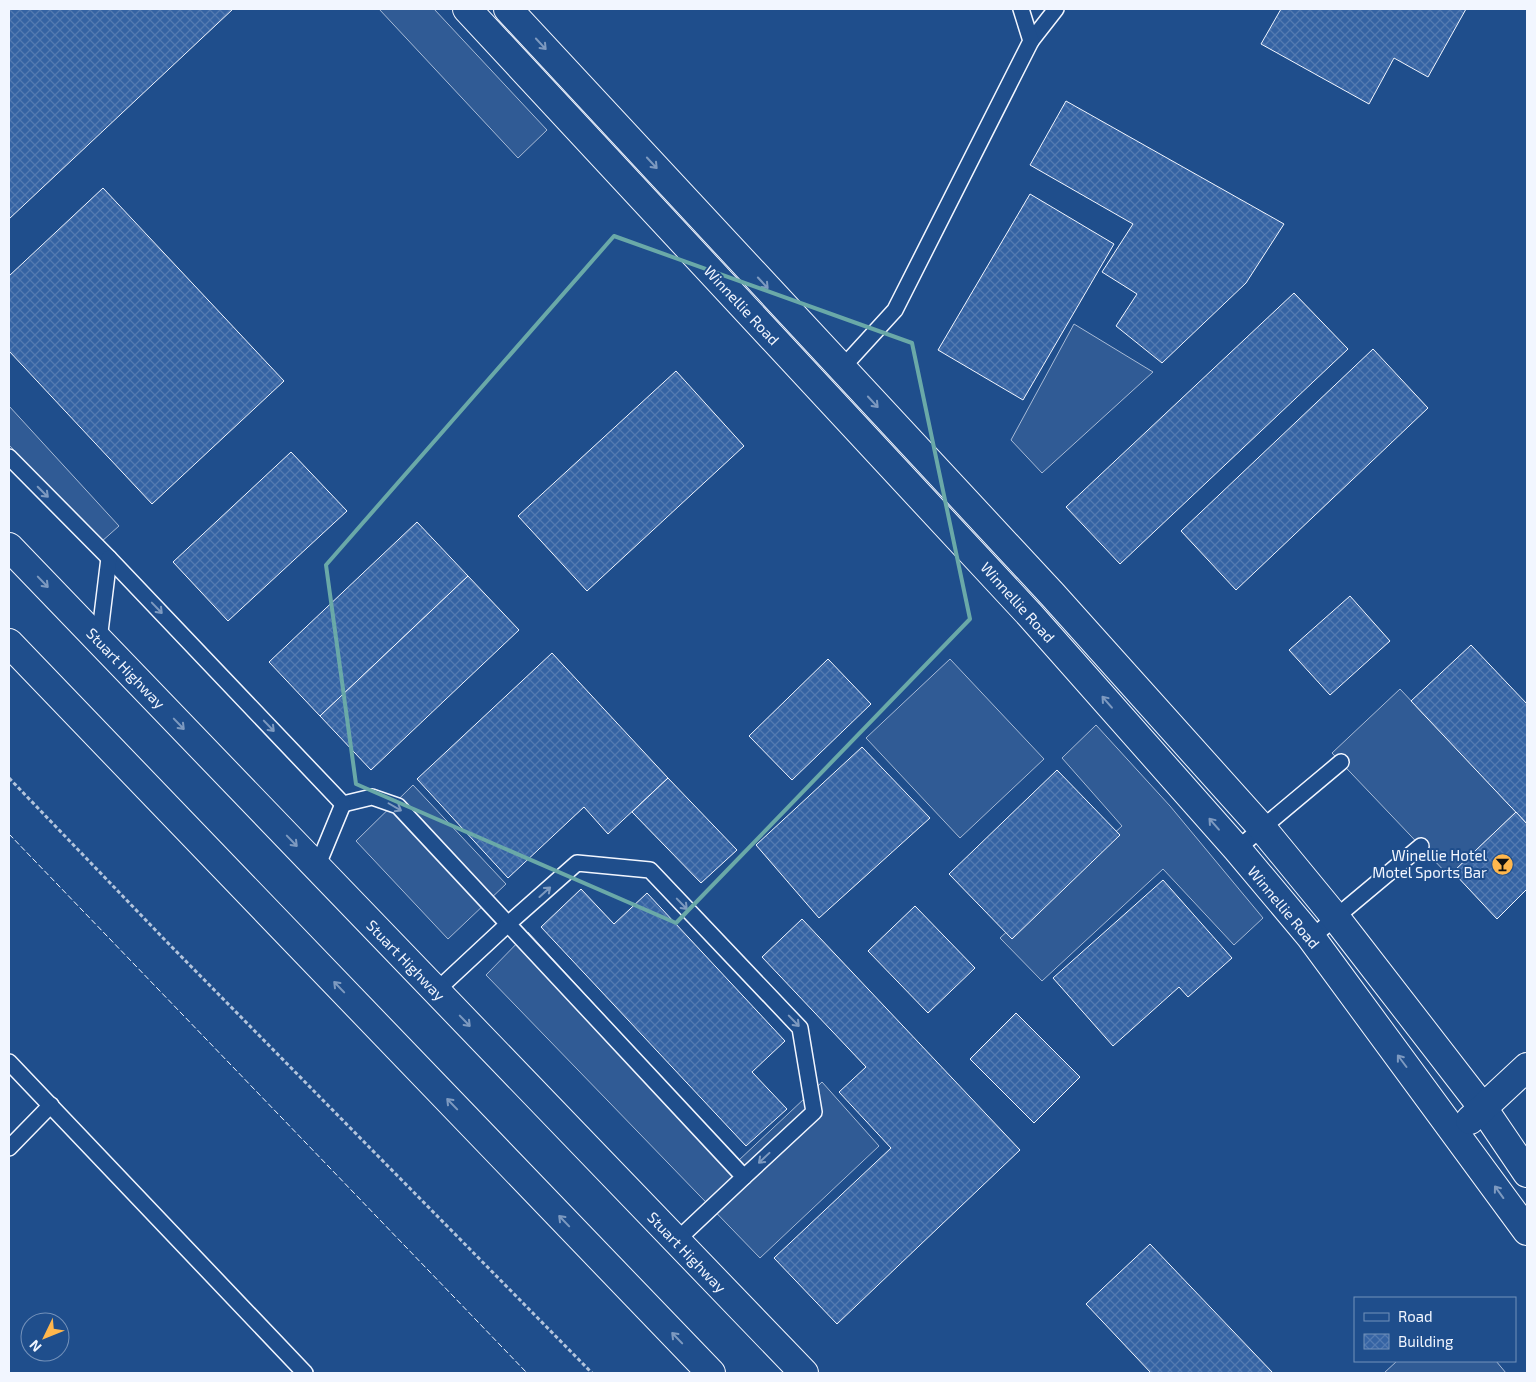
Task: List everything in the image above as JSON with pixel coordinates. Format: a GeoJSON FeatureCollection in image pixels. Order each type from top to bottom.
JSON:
{"type":"FeatureCollection","features":[{"type":"Feature","properties":{"kind":"main road","name":"Winnellie Road"},"geometry":{"type":"LineString","coordinates":[[466,9],[1030,615],[1237,849],[1312,938],[1527,1231]]}},
{"type":"Feature","properties":{"kind":"main road","name":"Winnellie Road"},"geometry":{"type":"LineString","coordinates":[[508,9],[1058,601],[1262,828],[1336,918],[1483,1108],[1527,1174]]}},
{"type":"Feature","properties":{"kind":"main road","name":"Stuart Highway"},"geometry":{"type":"LineString","coordinates":[[9,547],[804,1373]]}},
{"type":"Feature","properties":{"kind":"main road"},"geometry":{"type":"LineString","coordinates":[[9,643],[711,1373]]}},
{"type":"Feature","properties":{"kind":"main road"},"geometry":{"type":"LineString","coordinates":[[1456,1133],[1527,1067]]}},
{"type":"Feature","properties":{"kind":"lane"},"geometry":{"type":"LineString","coordinates":[[1022,9],[1031,41]]}},
{"type":"Feature","properties":{"kind":"lane"},"geometry":{"type":"LineString","coordinates":[[842,368],[894,310],[1031,41],[1056,9]]}},
{"type":"Feature","properties":{"kind":"lane"},"geometry":{"type":"LineString","coordinates":[[9,457],[109,558],[343,804]]}},
{"type":"Feature","properties":{"kind":"lane"},"geometry":{"type":"LineString","coordinates":[[99,640],[109,558]]}},
{"type":"Feature","properties":{"kind":"lane"},"geometry":{"type":"LineString","coordinates":[[1237,849],[1341,762]]}},
{"type":"Feature","properties":{"kind":"lane"},"geometry":{"type":"LineString","coordinates":[[343,804],[372,797],[398,806],[744,1177]]}},
{"type":"Feature","properties":{"kind":"lane"},"geometry":{"type":"LineString","coordinates":[[317,867],[343,804]]}},
{"type":"Feature","properties":{"kind":"lane"},"geometry":{"type":"LineString","coordinates":[[1312,938],[1421,846]]}},
{"type":"Feature","properties":{"kind":"lane"},"geometry":{"type":"LineString","coordinates":[[436,991],[577,863],[650,870],[800,1028],[814,1112],[676,1241]]}},
{"type":"Feature","properties":{"kind":"lane"},"geometry":{"type":"LineString","coordinates":[[9,1062],[299,1371]]}},
{"type":"Feature","properties":{"kind":"lane"},"geometry":{"type":"LineString","coordinates":[[9,1148],[51,1106]]}},
{"type":"Feature","properties":{"kind":"path"},"geometry":{"type":"LineString","coordinates":[[9,778],[165,940],[592,1373]]}},
{"type":"Feature","properties":{"kind":"highlighted area"},"geometry":{"type":"Polygon","coordinates":[[[614,236],[912,343],[970,619],[676,923],[356,784],[326,565],[614,236]]]}},
{"type":"Feature","properties":{"kind":"shaded area"},"geometry":{"type":"Polygon","coordinates":[[[379,9],[434,9],[547,130],[518,158],[379,9]]]}},
{"type":"Feature","properties":{"kind":"shaded area"},"geometry":{"type":"Polygon","coordinates":[[[1074,324],[1153,372],[1042,473],[1011,440],[1074,324]]]}},
{"type":"Feature","properties":{"kind":"shaded area"},"geometry":{"type":"Polygon","coordinates":[[[9,406],[119,526],[101,542],[9,445],[9,406]]]}},
{"type":"Feature","properties":{"kind":"shaded area"},"geometry":{"type":"Polygon","coordinates":[[[950,659],[1044,759],[960,838],[866,738],[950,659]]]}},
{"type":"Feature","properties":{"kind":"shaded area"},"geometry":{"type":"Polygon","coordinates":[[[1400,689],[1516,812],[1449,876],[1332,753],[1400,689]]]}},
{"type":"Feature","properties":{"kind":"shaded area"},"geometry":{"type":"Polygon","coordinates":[[[1096,725],[1170,806],[1263,918],[1234,945],[1163,869],[1042,981],[1000,938],[1122,826],[1062,758],[1096,725]]]}},
{"type":"Feature","properties":{"kind":"shaded area"},"geometry":{"type":"Polygon","coordinates":[[[413,785],[506,884],[448,939],[356,841],[413,785]]]}},
{"type":"Feature","properties":{"kind":"shaded area"},"geometry":{"type":"Polygon","coordinates":[[[528,932],[738,1161],[822,1082],[879,1146],[760,1258],[486,975],[528,932]]]}},
{"type":"Feature","properties":{"kind":"shaded area"},"geometry":{"type":"Polygon","coordinates":[[[1396,1362],[1497,1362],[1506,1373],[1384,1373],[1396,1362]]]}},
{"type":"Feature","properties":{"kind":"building"},"geometry":{"type":"Polygon","coordinates":[[[9,9],[233,9],[9,219],[9,9]]]}},
{"type":"Feature","properties":{"kind":"building"},"geometry":{"type":"Polygon","coordinates":[[[1281,9],[1466,9],[1428,77],[1394,58],[1369,104],[1261,44],[1281,9]]]}},
{"type":"Feature","properties":{"kind":"building"},"geometry":{"type":"Polygon","coordinates":[[[1066,101],[1284,224],[1246,283],[1162,363],[1116,326],[1137,294],[1102,272],[1133,224],[1030,165],[1066,101]]]}},
{"type":"Feature","properties":{"kind":"building"},"geometry":{"type":"Polygon","coordinates":[[[103,188],[284,381],[152,504],[9,351],[9,276],[103,188]]]}},
{"type":"Feature","properties":{"kind":"building"},"geometry":{"type":"Polygon","coordinates":[[[1030,194],[1114,244],[1023,400],[938,350],[1030,194]]]}},
{"type":"Feature","properties":{"kind":"building"},"geometry":{"type":"Polygon","coordinates":[[[1294,293],[1348,349],[1120,564],[1066,507],[1294,293]]]}},
{"type":"Feature","properties":{"kind":"building"},"geometry":{"type":"Polygon","coordinates":[[[1373,349],[1428,408],[1236,590],[1181,531],[1373,349]]]}},
{"type":"Feature","properties":{"kind":"building"},"geometry":{"type":"Polygon","coordinates":[[[676,371],[744,446],[587,591],[518,516],[676,371]]]}},
{"type":"Feature","properties":{"kind":"building"},"geometry":{"type":"Polygon","coordinates":[[[291,452],[347,511],[228,621],[173,562],[291,452]]]}},
{"type":"Feature","properties":{"kind":"building"},"geometry":{"type":"Polygon","coordinates":[[[417,522],[468,576],[320,716],[269,662],[417,522]]]}},
{"type":"Feature","properties":{"kind":"building"},"geometry":{"type":"Polygon","coordinates":[[[468,576],[519,630],[371,770],[320,716],[468,576]]]}},
{"type":"Feature","properties":{"kind":"building"},"geometry":{"type":"Polygon","coordinates":[[[1350,596],[1390,641],[1330,695],[1289,650],[1350,596]]]}},
{"type":"Feature","properties":{"kind":"building"},"geometry":{"type":"Polygon","coordinates":[[[1471,645],[1527,704],[1527,824],[1411,701],[1471,645]]]}},
{"type":"Feature","properties":{"kind":"building"},"geometry":{"type":"Polygon","coordinates":[[[552,653],[668,778],[608,834],[584,807],[508,878],[417,779],[552,653]]]}},
{"type":"Feature","properties":{"kind":"building"},"geometry":{"type":"Polygon","coordinates":[[[828,659],[871,704],[792,780],[749,736],[828,659]]]}},
{"type":"Feature","properties":{"kind":"building"},"geometry":{"type":"Polygon","coordinates":[[[862,747],[930,818],[819,918],[756,845],[862,747]]]}},
{"type":"Feature","properties":{"kind":"building"},"geometry":{"type":"Polygon","coordinates":[[[1057,770],[1120,835],[1012,939],[949,874],[1057,770]]]}},
{"type":"Feature","properties":{"kind":"building"},"geometry":{"type":"Polygon","coordinates":[[[668,778],[737,850],[701,883],[632,812],[668,778]]]}},
{"type":"Feature","properties":{"kind":"building"},"geometry":{"type":"Polygon","coordinates":[[[1516,812],[1527,824],[1527,889],[1497,919],[1453,872],[1516,812]]]}},
{"type":"Feature","properties":{"kind":"building"},"geometry":{"type":"Polygon","coordinates":[[[1163,880],[1232,958],[1188,997],[1179,987],[1113,1046],[1053,978],[1163,880]]]}},
{"type":"Feature","properties":{"kind":"building"},"geometry":{"type":"Polygon","coordinates":[[[581,889],[614,924],[647,893],[785,1041],[752,1072],[787,1109],[746,1146],[541,927],[581,889]]]}},
{"type":"Feature","properties":{"kind":"building"},"geometry":{"type":"Polygon","coordinates":[[[915,906],[975,968],[928,1013],[868,951],[915,906]]]}},
{"type":"Feature","properties":{"kind":"building"},"geometry":{"type":"Polygon","coordinates":[[[802,919],[1020,1150],[837,1324],[774,1258],[891,1148],[839,1092],[866,1067],[762,957],[802,919]]]}},
{"type":"Feature","properties":{"kind":"building"},"geometry":{"type":"Polygon","coordinates":[[[1016,1013],[1080,1077],[1034,1123],[970,1059],[1016,1013]]]}},
{"type":"Feature","properties":{"kind":"building"},"geometry":{"type":"Polygon","coordinates":[[[1150,1244],[1273,1373],[1151,1373],[1086,1304],[1150,1244]]]}},
{"type":"Feature","properties":{"kind":"fence"},"geometry":{"type":"LineString","coordinates":[[9,834],[527,1373]]}},
{"type":"Feature","properties":{"kind":"place","name":"Winellie Hotel Motel Sports Bar"},"geometry":{"type":"Point","coordinates":[1503,864]}}]}
